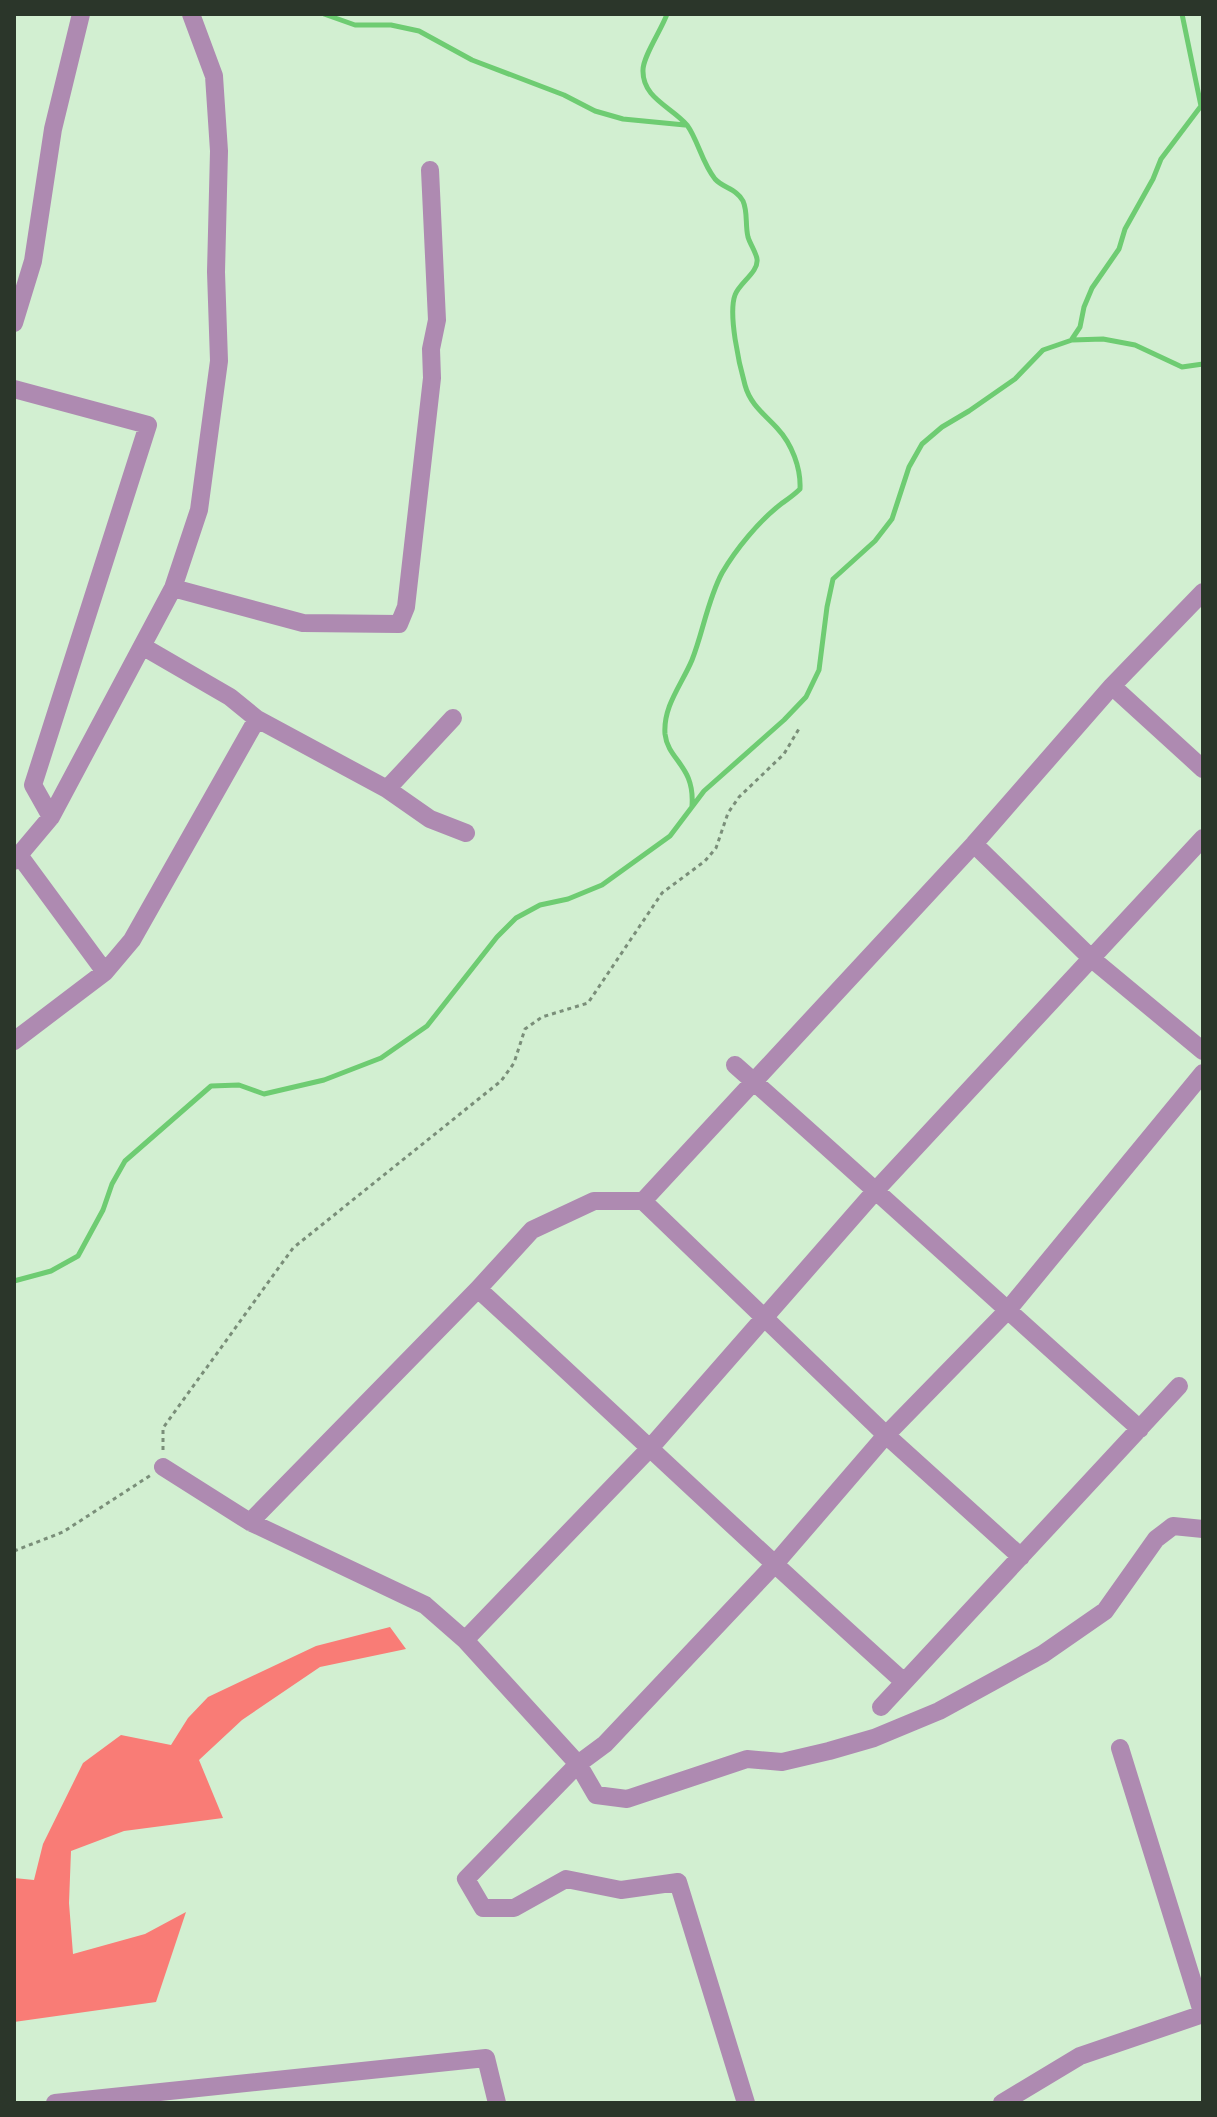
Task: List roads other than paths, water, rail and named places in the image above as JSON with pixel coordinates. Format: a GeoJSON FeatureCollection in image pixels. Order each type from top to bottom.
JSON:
{"type":"FeatureCollection","features":[{"type":"Feature","properties":{"kind":"street"},"geometry":{"type":"LineString","coordinates":[[14,323],[33,261],[53,129],[81,14]]}},
{"type":"Feature","properties":{"kind":"street"},"geometry":{"type":"LineString","coordinates":[[105,972],[16,858],[51,817],[173,588],[199,510],[219,361],[216,272],[219,151],[214,76],[191,14]]}},
{"type":"Feature","properties":{"kind":"street"},"geometry":{"type":"LineString","coordinates":[[173,588],[303,623],[399,624],[406,607],[432,378],[431,349],[437,320],[430,170]]}},
{"type":"Feature","properties":{"kind":"street"},"geometry":{"type":"LineString","coordinates":[[14,389],[148,425],[33,785],[51,817]]}},
{"type":"Feature","properties":{"kind":"street"},"geometry":{"type":"LineString","coordinates":[[643,1201],[974,844],[1112,686],[1203,592]]}},
{"type":"Feature","properties":{"kind":"street"},"geometry":{"type":"LineString","coordinates":[[142,646],[230,697],[257,719],[387,789],[430,819],[466,833]]}},
{"type":"Feature","properties":{"kind":"street"},"geometry":{"type":"LineString","coordinates":[[1112,686],[1203,769]]}},
{"type":"Feature","properties":{"kind":"street"},"geometry":{"type":"LineString","coordinates":[[387,789],[453,718]]}},
{"type":"Feature","properties":{"kind":"street"},"geometry":{"type":"LineString","coordinates":[[14,1041],[105,972],[132,940],[257,719]]}},
{"type":"Feature","properties":{"kind":"street"},"geometry":{"type":"LineString","coordinates":[[465,1640],[651,1447],[877,1189],[1203,838]]}},
{"type":"Feature","properties":{"kind":"street"},"geometry":{"type":"LineString","coordinates":[[974,844],[1092,959],[1203,1051]]}},
{"type":"Feature","properties":{"kind":"street"},"geometry":{"type":"LineString","coordinates":[[735,1065],[877,1189],[1007,1311],[1140,1429]]}},
{"type":"Feature","properties":{"kind":"street"},"geometry":{"type":"LineString","coordinates":[[746,2103],[678,1882],[621,1890],[566,1879],[514,1908],[483,1908],[466,1879],[578,1764],[605,1744],[774,1565],[886,1435],[1007,1311],[1203,1073]]}},
{"type":"Feature","properties":{"kind":"street"},"geometry":{"type":"LineString","coordinates":[[250,1522],[532,1230],[594,1201],[643,1201],[886,1435],[1021,1557]]}},
{"type":"Feature","properties":{"kind":"street"},"geometry":{"type":"LineString","coordinates":[[478,1289],[904,1682]]}},
{"type":"Feature","properties":{"kind":"street"},"geometry":{"type":"LineString","coordinates":[[881,1707],[1179,1386]]}},
{"type":"Feature","properties":{"kind":"street"},"geometry":{"type":"LineString","coordinates":[[163,1467],[250,1522],[425,1605],[465,1640],[578,1764],[596,1795],[627,1799],[747,1759],[782,1762],[874,1738],[939,1711],[1043,1654],[1105,1611],[1156,1539],[1173,1526],[1203,1529]]}},
{"type":"Feature","properties":{"kind":"street"},"geometry":{"type":"LineString","coordinates":[[1002,2103],[1080,2056],[1203,2014],[1120,1748]]}},
{"type":"Feature","properties":{"kind":"street"},"geometry":{"type":"LineString","coordinates":[[55,2103],[148,2098],[486,2058],[497,2103]]}},
{"type":"Feature","properties":{"kind":"waterway"},"geometry":{"type":"LineString","coordinates":[[324,14],[355,25],[391,25],[419,31],[472,60],[564,95],[595,111],[623,119],[685,125]]}},
{"type":"Feature","properties":{"kind":"waterway"},"geometry":{"type":"LineString","coordinates":[[667,14],[646,57],[644,80],[653,95],[687,125],[715,179],[743,201],[748,237],[757,264],[737,291],[733,303],[737,352],[747,392],[787,441],[800,481],[800,489],[756,527],[722,573],[692,660],[667,714],[667,743],[686,772],[692,792],[692,806]]}},
{"type":"Feature","properties":{"kind":"waterway"},"geometry":{"type":"LineString","coordinates":[[1072,339],[1080,327],[1092,288],[1119,249],[1125,229],[1161,159],[1201,106],[1182,14]]}},
{"type":"Feature","properties":{"kind":"waterway"},"geometry":{"type":"LineString","coordinates":[[14,1281],[51,1271],[78,1256],[125,1161],[211,1086],[239,1085],[264,1094],[324,1080],[381,1058],[427,1026],[497,937],[516,918],[540,905],[568,899],[602,885],[670,836],[704,791],[806,697],[819,670],[833,579],[875,541],[892,519],[909,467],[922,444],[942,427],[1015,379],[1043,350],[1072,340],[1103,339],[1135,345],[1182,367],[1203,364]]}}]}
